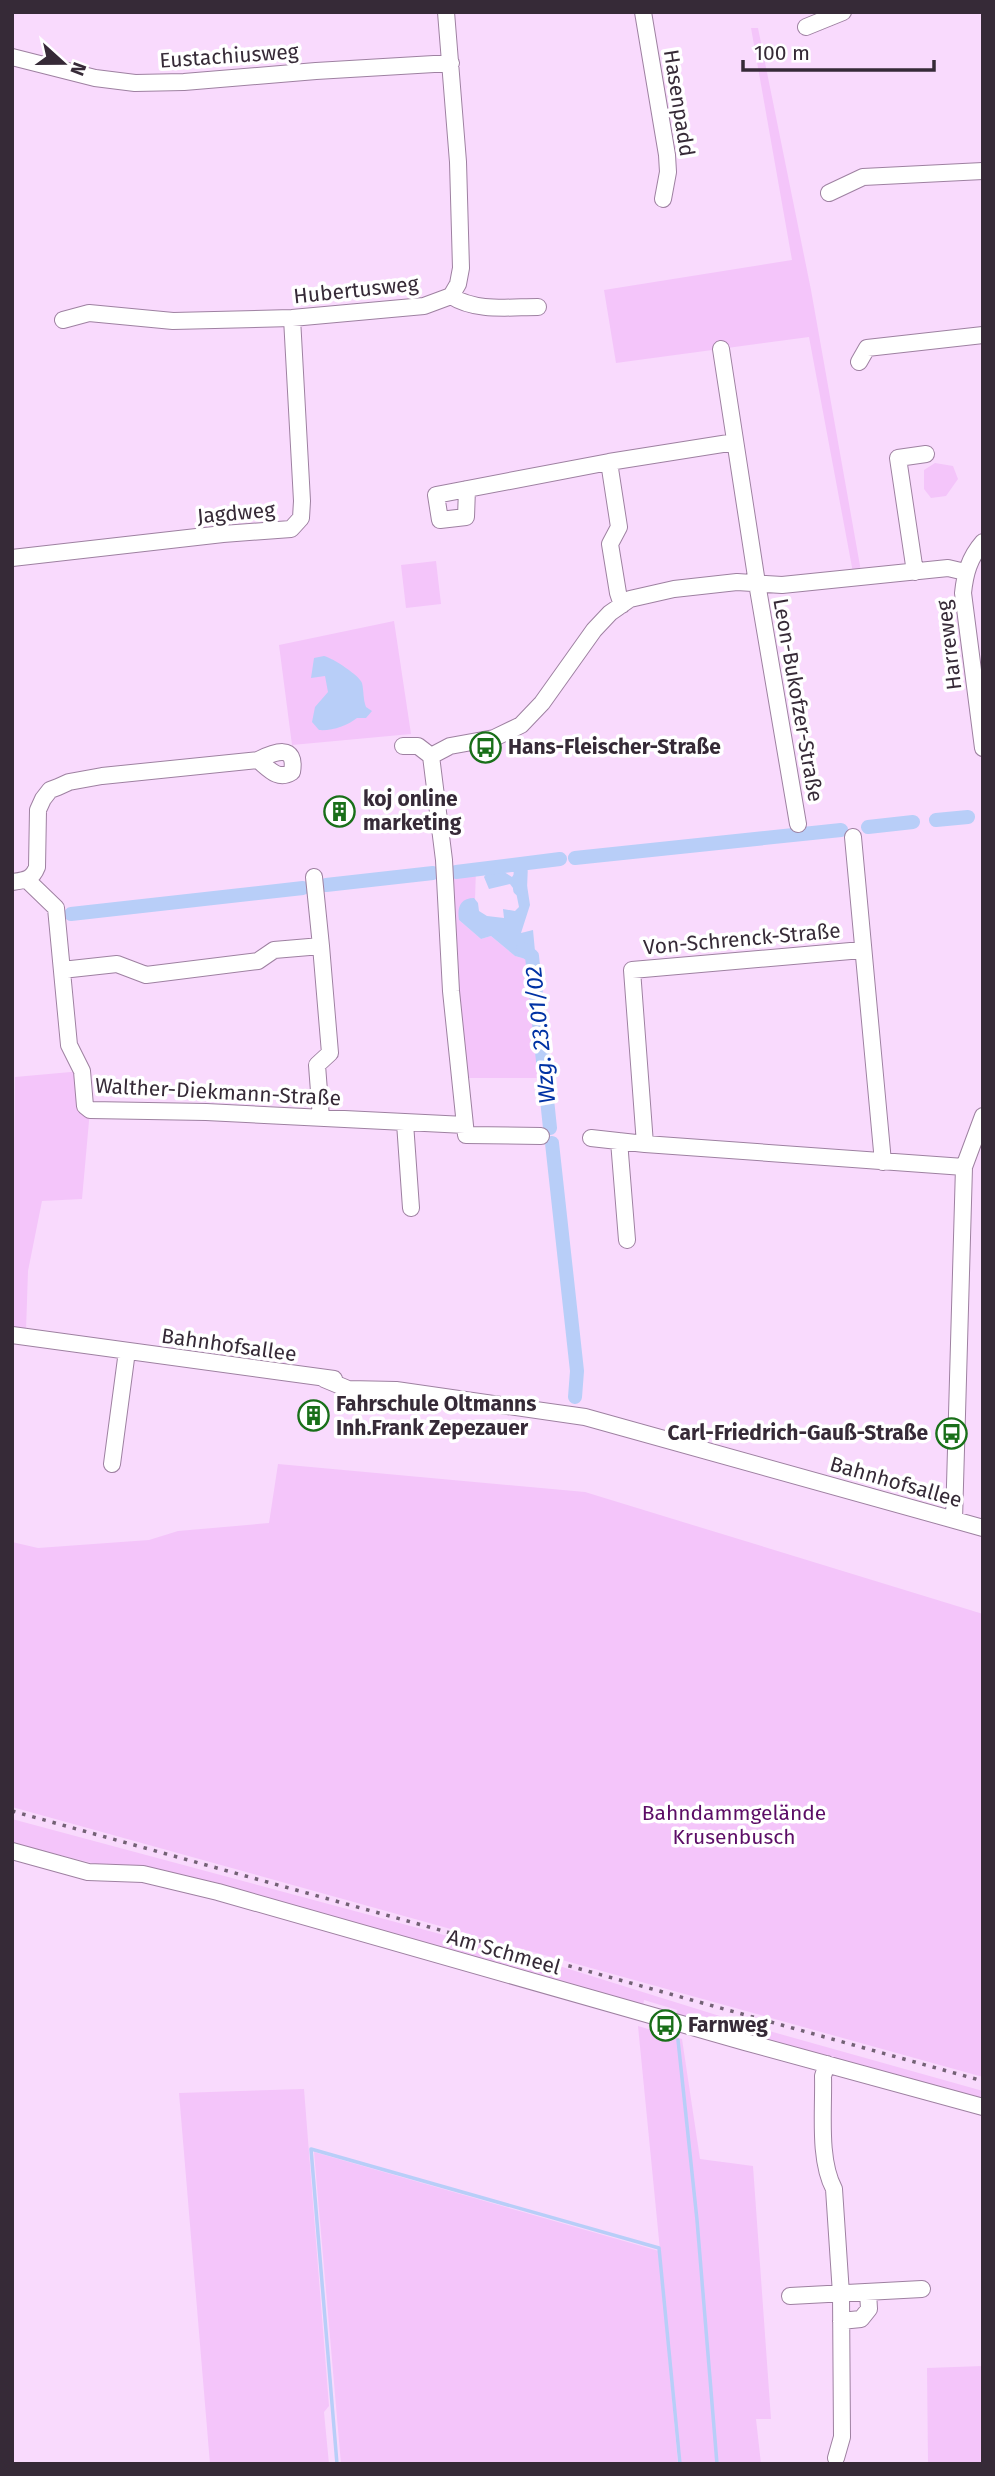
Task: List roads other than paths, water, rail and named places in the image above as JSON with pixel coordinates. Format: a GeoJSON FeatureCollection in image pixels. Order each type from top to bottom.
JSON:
{"type":"FeatureCollection","features":[{"type":"Feature","properties":{"kind":"street","name":"Hubertusweg"},"geometry":{"type":"LineString","coordinates":[[63,320],[89,313],[173,321],[292,318],[424,306],[450,296],[458,284],[461,268],[458,162],[446,12]]}},
{"type":"Feature","properties":{"kind":"street","name":"Hasenpadd"},"geometry":{"type":"LineString","coordinates":[[643,12],[667,155],[668,172],[663,199]]}},
{"type":"Feature","properties":{"kind":"street"},"geometry":{"type":"LineString","coordinates":[[806,27],[843,12]]}},
{"type":"Feature","properties":{"kind":"street","name":"Eustachiusweg"},"geometry":{"type":"LineString","coordinates":[[12,57],[95,78],[135,83],[451,63]]}},
{"type":"Feature","properties":{"kind":"street"},"geometry":{"type":"LineString","coordinates":[[829,193],[863,177],[983,171]]}},
{"type":"Feature","properties":{"kind":"street"},"geometry":{"type":"LineString","coordinates":[[450,296],[461,303],[485,308],[538,307]]}},
{"type":"Feature","properties":{"kind":"street","name":"Jagdweg"},"geometry":{"type":"LineString","coordinates":[[12,558],[291,529],[301,518],[302,501],[292,318]]}},
{"type":"Feature","properties":{"kind":"street"},"geometry":{"type":"LineString","coordinates":[[859,362],[867,348],[983,335]]}},
{"type":"Feature","properties":{"kind":"street","name":"Leon-Bukofzer-Straße"},"geometry":{"type":"LineString","coordinates":[[721,349],[798,824]]}},
{"type":"Feature","properties":{"kind":"street"},"geometry":{"type":"LineString","coordinates":[[467,489],[735,442]]}},
{"type":"Feature","properties":{"kind":"street"},"geometry":{"type":"LineString","coordinates":[[915,572],[898,458],[926,454]]}},
{"type":"Feature","properties":{"kind":"street"},"geometry":{"type":"LineString","coordinates":[[609,462],[619,527],[610,544],[622,605]]}},
{"type":"Feature","properties":{"kind":"street","name":"Harreweg"},"geometry":{"type":"LineString","coordinates":[[983,542],[975,551],[965,572],[963,593],[983,748]]}},
{"type":"Feature","properties":{"kind":"street"},"geometry":{"type":"LineString","coordinates":[[431,756],[450,746],[494,738],[522,725],[542,703],[594,630],[610,612],[630,599],[674,589],[737,582],[782,585],[948,568],[965,572]]}},
{"type":"Feature","properties":{"kind":"street"},"geometry":{"type":"LineString","coordinates":[[403,746],[418,746],[431,756],[444,860],[451,990],[465,1125]]}},
{"type":"Feature","properties":{"kind":"street"},"geometry":{"type":"LineString","coordinates":[[20,881],[34,875],[37,867],[38,810],[50,790],[69,782],[102,776],[258,760]]}},
{"type":"Feature","properties":{"kind":"street","name":"Von-Schrenck-Straße"},"geometry":{"type":"LineString","coordinates":[[852,837],[883,1162]]}},
{"type":"Feature","properties":{"kind":"street"},"geometry":{"type":"LineString","coordinates":[[314,877],[330,1053],[317,1065],[321,1118]]}},
{"type":"Feature","properties":{"kind":"street","name":"Walther-Diekmann-Straße"},"geometry":{"type":"LineString","coordinates":[[20,881],[56,908],[69,1045],[82,1071],[85,1106],[90,1110],[206,1111],[465,1125],[466,1135],[541,1136]]}},
{"type":"Feature","properties":{"kind":"street"},"geometry":{"type":"LineString","coordinates":[[62,970],[117,964],[146,975],[258,961],[274,950],[320,946]]}},
{"type":"Feature","properties":{"kind":"street","name":"Von-Schrenck-Straße"},"geometry":{"type":"LineString","coordinates":[[645,1144],[632,970],[862,950]]}},
{"type":"Feature","properties":{"kind":"street"},"geometry":{"type":"LineString","coordinates":[[954,1520],[964,1167],[983,1116]]}},
{"type":"Feature","properties":{"kind":"street"},"geometry":{"type":"LineString","coordinates":[[404,1123],[411,1208]]}},
{"type":"Feature","properties":{"kind":"street"},"geometry":{"type":"LineString","coordinates":[[591,1138],[964,1167]]}},
{"type":"Feature","properties":{"kind":"street"},"geometry":{"type":"LineString","coordinates":[[618,1141],[627,1240]]}},
{"type":"Feature","properties":{"kind":"street","name":"Bahnhofsallee"},"geometry":{"type":"LineString","coordinates":[[12,1335],[324,1379],[348,1389],[387,1389],[585,1417],[983,1528]]}},
{"type":"Feature","properties":{"kind":"street"},"geometry":{"type":"LineString","coordinates":[[112,1465],[127,1351]]}},
{"type":"Feature","properties":{"kind":"street","name":"Am Schmeel"},"geometry":{"type":"LineString","coordinates":[[12,1851],[88,1872],[143,1874],[218,1892],[983,2107]]}},
{"type":"Feature","properties":{"kind":"street"},"geometry":{"type":"LineString","coordinates":[[827,2064],[823,2076],[825,2158],[827,2176],[834,2189],[841,2294],[842,2437],[836,2458]]}},
{"type":"Feature","properties":{"kind":"street"},"geometry":{"type":"LineString","coordinates":[[790,2296],[922,2289]]}},
{"type":"Feature","properties":{"kind":"street"},"geometry":{"type":"LineString","coordinates":[[841,2321],[860,2319],[869,2309],[868,2292]]}},
{"type":"Feature","properties":{"kind":"water"},"geometry":{"type":"Polygon","coordinates":[[[324,656],[346,668],[360,680],[366,707],[372,711],[366,718],[357,718],[339,727],[324,730],[319,730],[312,722],[315,707],[328,692],[325,676],[311,678],[314,658],[324,656]]]}},
{"type":"Feature","properties":{"kind":"water"},"geometry":{"type":"Polygon","coordinates":[[[498,868],[512,877],[518,869],[525,872],[530,905],[521,933],[533,930],[536,962],[515,956],[491,936],[481,939],[459,920],[460,904],[469,898],[474,898],[479,911],[487,916],[504,918],[503,909],[515,911],[519,907],[516,892],[510,884],[489,889],[484,877],[489,870],[492,872],[498,868]]]}},
{"type":"Feature","properties":{"kind":"waterway"},"geometry":{"type":"LineString","coordinates":[[936,820],[968,817]]}},
{"type":"Feature","properties":{"kind":"waterway"},"geometry":{"type":"LineString","coordinates":[[868,827],[913,822]]}},
{"type":"Feature","properties":{"kind":"waterway"},"geometry":{"type":"LineString","coordinates":[[575,858],[841,830]]}},
{"type":"Feature","properties":{"kind":"waterway"},"geometry":{"type":"LineString","coordinates":[[456,872],[560,859]]}},
{"type":"Feature","properties":{"kind":"waterway","name":"Wzg. 23.01/02"},"geometry":{"type":"LineString","coordinates":[[520,889],[521,864]]}},
{"type":"Feature","properties":{"kind":"waterway"},"geometry":{"type":"LineString","coordinates":[[326,885],[433,873]]}},
{"type":"Feature","properties":{"kind":"waterway"},"geometry":{"type":"LineString","coordinates":[[71,914],[303,888]]}},
{"type":"Feature","properties":{"kind":"waterway","name":"Wzg. 23.01/02"},"geometry":{"type":"LineString","coordinates":[[523,949],[532,956],[550,1128]]}},
{"type":"Feature","properties":{"kind":"waterway","name":"Wzg. 23.01/02"},"geometry":{"type":"LineString","coordinates":[[552,1143],[577,1371],[575,1397]]}},
{"type":"Feature","properties":{"kind":"waterway"},"geometry":{"type":"LineString","coordinates":[[678,2040],[697,2220],[717,2464]]}},
{"type":"Feature","properties":{"kind":"waterway"},"geometry":{"type":"LineString","coordinates":[[337,2464],[311,2149],[659,2248],[680,2464]]}},
{"type":"Feature","properties":{"kind":"railway"},"geometry":{"type":"LineString","coordinates":[[12,1811],[983,2081]]}},
{"type":"Feature","properties":{"kind":"place","name":"Hans-Fleischer-Straße"},"geometry":{"type":"Point","coordinates":[485,747]}},
{"type":"Feature","properties":{"kind":"place","name":"koj online marketing"},"geometry":{"type":"Point","coordinates":[340,811]}},
{"type":"Feature","properties":{"kind":"place","name":"Fahrschule Oltmanns Inh.Frank Zepezauer"},"geometry":{"type":"Point","coordinates":[313,1416]}},
{"type":"Feature","properties":{"kind":"place","name":"Carl-Friedrich-Gauß-Straße"},"geometry":{"type":"Point","coordinates":[951,1433]}},
{"type":"Feature","properties":{"kind":"place","name":"Farnweg"},"geometry":{"type":"Point","coordinates":[665,2025]}},
{"type":"Feature","properties":{"kind":"park label","name":"Bahndammgelände Krusenbusch"},"geometry":{"type":"Point","coordinates":[734,1825]}}]}
